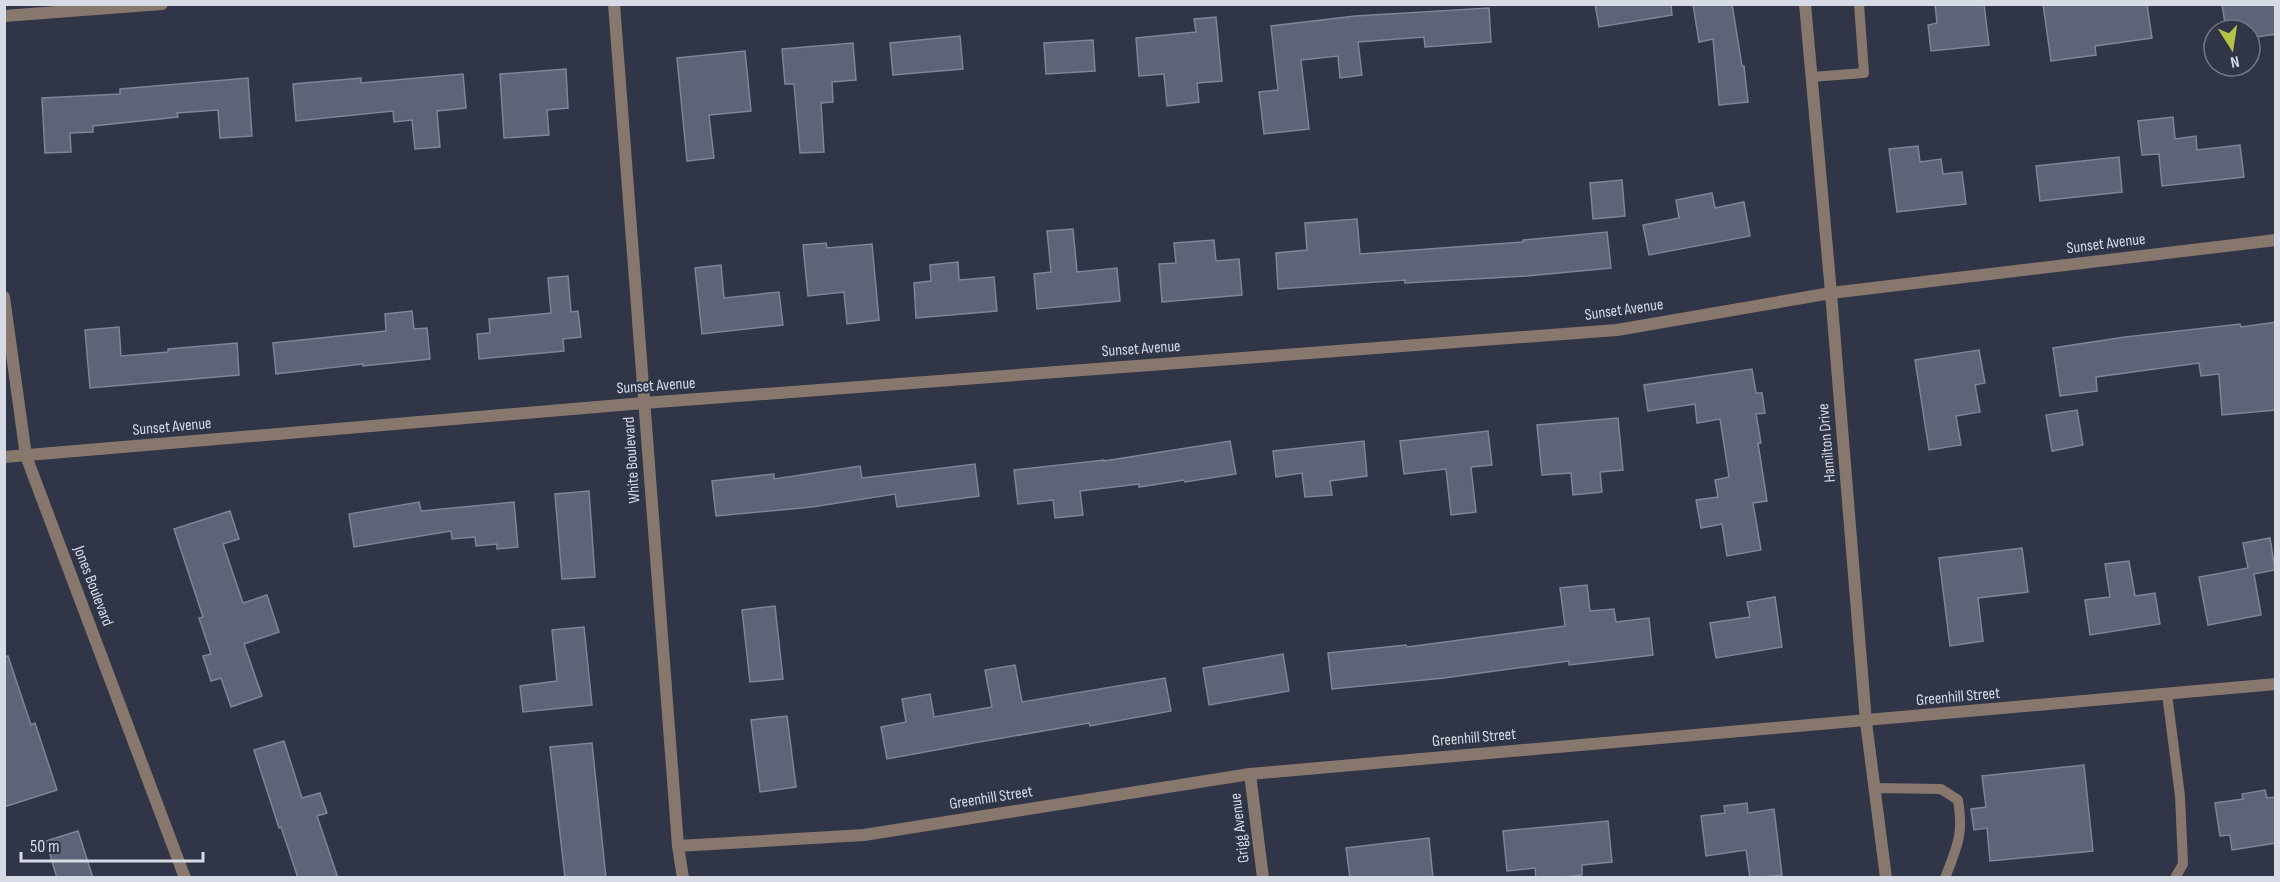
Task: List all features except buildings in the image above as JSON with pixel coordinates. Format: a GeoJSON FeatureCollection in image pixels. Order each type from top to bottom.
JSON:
{"type":"FeatureCollection","features":[{"type":"Feature","properties":{"kind":"street"},"geometry":{"type":"LineString","coordinates":[[4,16],[162,4]]}},
{"type":"Feature","properties":{"kind":"street","name":"White Boulevard"},"geometry":{"type":"LineString","coordinates":[[614,4],[678,846],[683,878]]}},
{"type":"Feature","properties":{"kind":"street","name":"Hamilton Drive"},"geometry":{"type":"LineString","coordinates":[[1804,4],[1831,293],[1866,722],[1886,878]]}},
{"type":"Feature","properties":{"kind":"street","name":"Sunset Avenue"},"geometry":{"type":"LineString","coordinates":[[4,457],[644,403],[1617,330],[1831,293],[2276,240]]}},
{"type":"Feature","properties":{"kind":"street","name":"Jones Boulevard"},"geometry":{"type":"LineString","coordinates":[[4,297],[26,456],[184,878]]}},
{"type":"Feature","properties":{"kind":"street","name":"Greenhill Street"},"geometry":{"type":"LineString","coordinates":[[678,846],[864,834],[1250,774],[1866,722],[2276,684]]}},
{"type":"Feature","properties":{"kind":"street","name":"Grigg Avenue"},"geometry":{"type":"LineString","coordinates":[[1250,774],[1263,878]]}},
{"type":"Feature","properties":{"kind":"lane"},"geometry":{"type":"LineString","coordinates":[[1811,77],[1864,73],[1859,4]]}},
{"type":"Feature","properties":{"kind":"lane"},"geometry":{"type":"LineString","coordinates":[[2167,694],[2180,796],[2183,864],[2175,878]]}},
{"type":"Feature","properties":{"kind":"lane"},"geometry":{"type":"LineString","coordinates":[[1874,788],[1941,789],[1958,800],[1962,823],[1957,845],[1944,878]]}}]}
